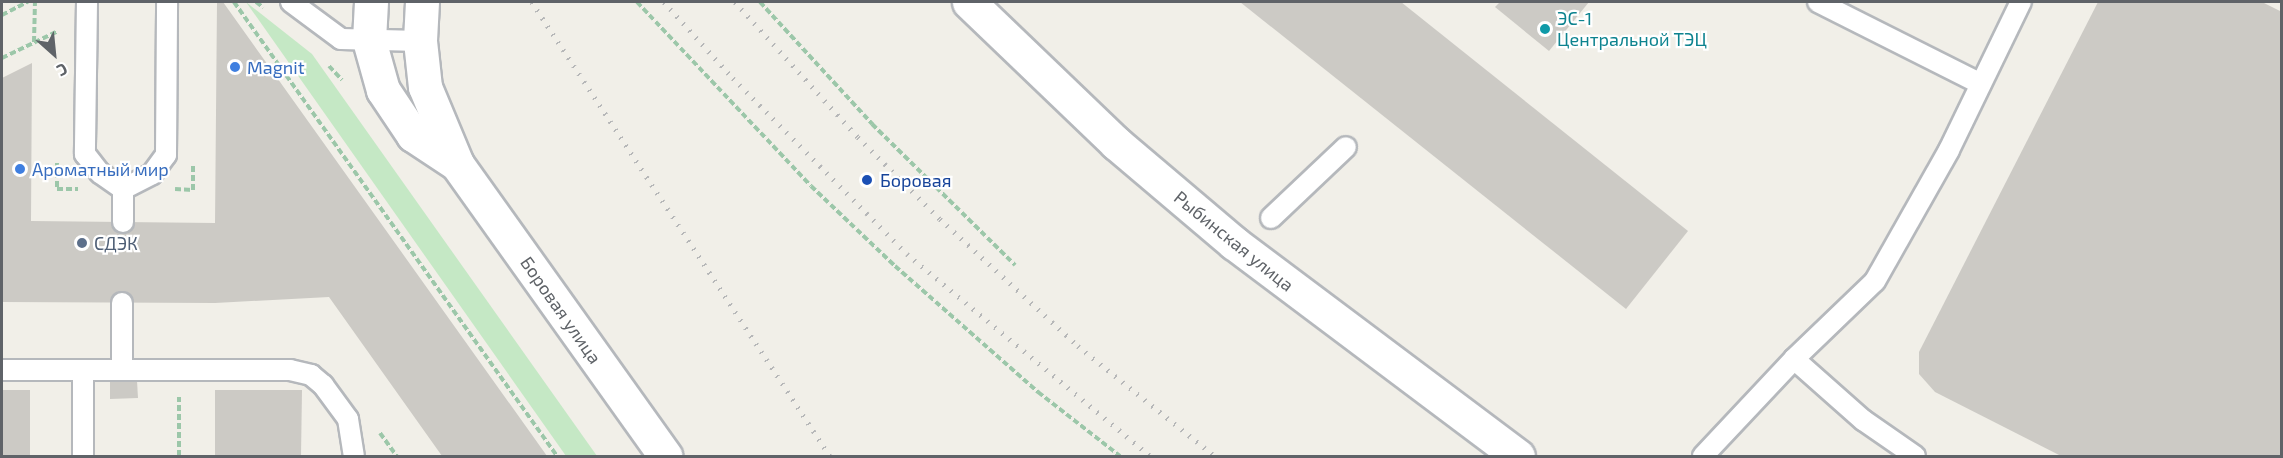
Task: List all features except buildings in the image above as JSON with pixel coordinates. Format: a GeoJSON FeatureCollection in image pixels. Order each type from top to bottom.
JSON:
{"type":"FeatureCollection","features":[{"type":"Feature","properties":{"kind":"street","name":"Боровая улица"},"geometry":{"type":"LineString","coordinates":[[371,2],[369,40],[383,90],[413,135],[458,164]]}},
{"type":"Feature","properties":{"kind":"street"},"geometry":{"type":"LineString","coordinates":[[422,23],[447,2]]}},
{"type":"Feature","properties":{"kind":"street","name":"Рыбинская улица"},"geometry":{"type":"LineString","coordinates":[[969,2],[1099,128],[1234,243],[1518,456]]}},
{"type":"Feature","properties":{"kind":"street","name":"Боровая улица"},"geometry":{"type":"LineString","coordinates":[[422,23],[425,87],[458,164],[665,456]]}},
{"type":"Feature","properties":{"kind":"lane"},"geometry":{"type":"LineString","coordinates":[[87,2],[85,154],[100,173],[123,189]]}},
{"type":"Feature","properties":{"kind":"lane"},"geometry":{"type":"LineString","coordinates":[[123,189],[152,174],[166,155],[167,2]]}},
{"type":"Feature","properties":{"kind":"lane"},"geometry":{"type":"LineString","coordinates":[[291,2],[341,39],[369,40],[422,23]]}},
{"type":"Feature","properties":{"kind":"lane"},"geometry":{"type":"LineString","coordinates":[[1818,2],[1981,84]]}},
{"type":"Feature","properties":{"kind":"lane"},"geometry":{"type":"LineString","coordinates":[[1703,456],[1794,359],[1875,281],[1949,150],[2021,2]]}},
{"type":"Feature","properties":{"kind":"lane"},"geometry":{"type":"LineString","coordinates":[[1271,218],[1346,147]]}},
{"type":"Feature","properties":{"kind":"lane"},"geometry":{"type":"LineString","coordinates":[[123,189],[123,222]]}},
{"type":"Feature","properties":{"kind":"lane"},"geometry":{"type":"LineString","coordinates":[[122,303],[122,370]]}},
{"type":"Feature","properties":{"kind":"lane"},"geometry":{"type":"LineString","coordinates":[[1794,359],[1863,420],[1915,456]]}},
{"type":"Feature","properties":{"kind":"lane"},"geometry":{"type":"LineString","coordinates":[[2,370],[290,370],[311,375],[323,385],[348,419],[354,456]]}},
{"type":"Feature","properties":{"kind":"lane"},"geometry":{"type":"LineString","coordinates":[[82,456],[83,370]]}},
{"type":"Feature","properties":{"kind":"path"},"geometry":{"type":"LineString","coordinates":[[2,15],[28,2]]}},
{"type":"Feature","properties":{"kind":"path"},"geometry":{"type":"LineString","coordinates":[[34,42],[35,2]]}},
{"type":"Feature","properties":{"kind":"path"},"geometry":{"type":"LineString","coordinates":[[234,2],[557,456]]}},
{"type":"Feature","properties":{"kind":"path"},"geometry":{"type":"LineString","coordinates":[[637,2],[811,186],[895,266],[1029,384],[1120,456]]}},
{"type":"Feature","properties":{"kind":"path"},"geometry":{"type":"LineString","coordinates":[[760,2],[872,124],[1015,265]]}},
{"type":"Feature","properties":{"kind":"path"},"geometry":{"type":"LineString","coordinates":[[58,21],[58,42]]}},
{"type":"Feature","properties":{"kind":"path"},"geometry":{"type":"LineString","coordinates":[[2,58],[58,30]]}},
{"type":"Feature","properties":{"kind":"path"},"geometry":{"type":"LineString","coordinates":[[57,155],[57,189],[193,190],[193,154]]}},
{"type":"Feature","properties":{"kind":"path"},"geometry":{"type":"LineString","coordinates":[[179,370],[179,456]]}},
{"type":"Feature","properties":{"kind":"green space"},"geometry":{"type":"Polygon","coordinates":[[[246,2],[312,54],[597,456],[566,456],[246,2]]]}},
{"type":"Feature","properties":{"kind":"railway"},"geometry":{"type":"LineString","coordinates":[[532,2],[830,456]]}},
{"type":"Feature","properties":{"kind":"railway"},"geometry":{"type":"LineString","coordinates":[[664,2],[733,78],[907,254],[1150,456]]}},
{"type":"Feature","properties":{"kind":"railway"},"geometry":{"type":"LineString","coordinates":[[735,2],[858,137],[940,219],[1078,346],[1215,456]]}},
{"type":"Feature","properties":{"kind":"place","name":"ЭС-1 Центральной ТЭЦ"},"geometry":{"type":"Point","coordinates":[1545,29]}},
{"type":"Feature","properties":{"kind":"place","name":"Magnit"},"geometry":{"type":"Point","coordinates":[235,67]}},
{"type":"Feature","properties":{"kind":"place","name":"Ароматный мир"},"geometry":{"type":"Point","coordinates":[20,169]}},
{"type":"Feature","properties":{"kind":"place","name":"Боровая"},"geometry":{"type":"Point","coordinates":[867,180]}},
{"type":"Feature","properties":{"kind":"place","name":"СДЭК"},"geometry":{"type":"Point","coordinates":[82,243]}}]}
